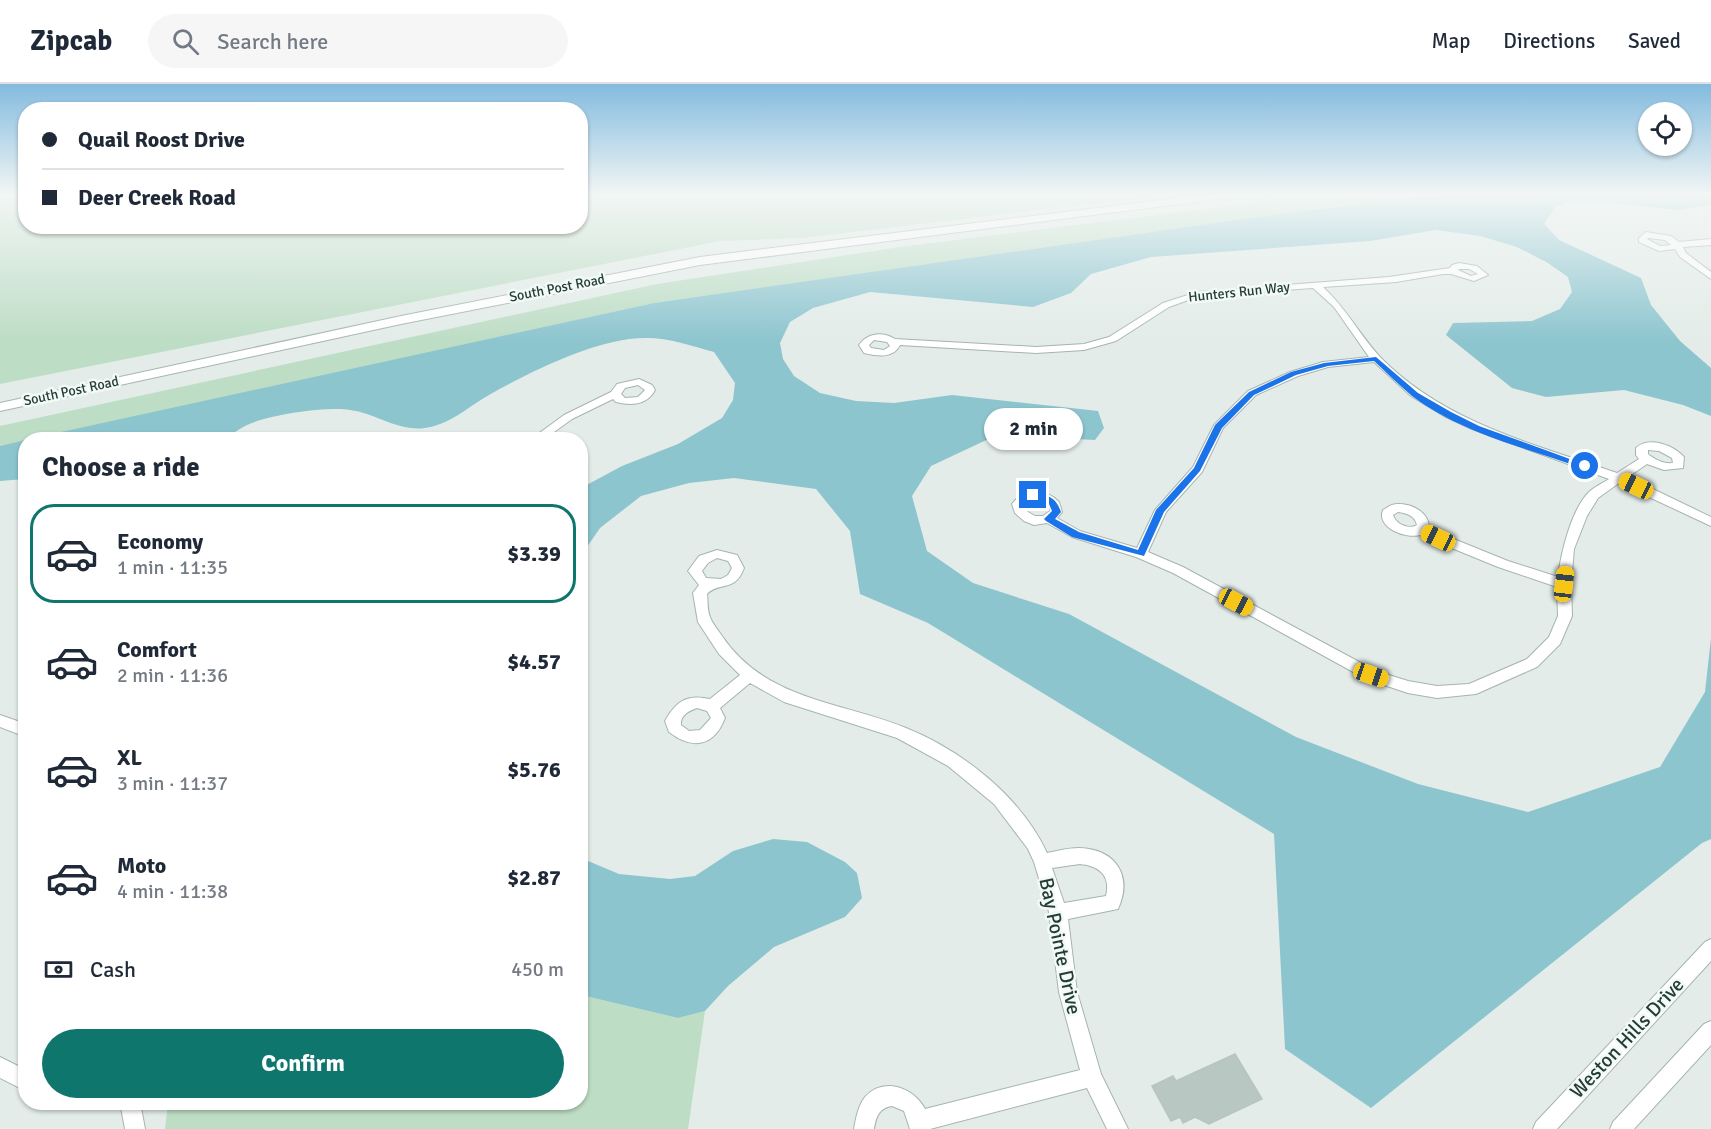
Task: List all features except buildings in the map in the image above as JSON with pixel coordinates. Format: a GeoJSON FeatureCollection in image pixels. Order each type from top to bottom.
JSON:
{"type":"FeatureCollection","features":[{"type":"Feature","properties":{"kind":"street","name":"South Post Road"},"geometry":{"type":"LineString","coordinates":[[0,406],[472,306],[700,261],[838,244]]}},
{"type":"Feature","properties":{"kind":"street"},"geometry":{"type":"LineString","coordinates":[[1696,244],[1677,246],[1683,255],[1711,276]]}},
{"type":"Feature","properties":{"kind":"street","name":"Hunters Run Way"},"geometry":{"type":"LineString","coordinates":[[894,342],[918,341],[1021,352],[1087,347],[1115,339],[1136,327],[1160,306],[1182,298],[1216,292],[1396,279],[1453,271]]}},
{"type":"Feature","properties":{"kind":"street"},"geometry":{"type":"LineString","coordinates":[[1316,285],[1336,305],[1376,359],[1415,394],[1448,414],[1476,428],[1619,478],[1711,522]]}},
{"type":"Feature","properties":{"kind":"street"},"geometry":{"type":"LineString","coordinates":[[1141,554],[1161,510],[1197,469],[1218,427],[1252,393],[1294,374],[1327,364],[1376,359]]}},
{"type":"Feature","properties":{"kind":"street","name":"South Post Road"},"geometry":{"type":"LineString","coordinates":[[0,398],[142,375]]}},
{"type":"Feature","properties":{"kind":"street"},"geometry":{"type":"LineString","coordinates":[[547,432],[575,413],[615,394]]}},
{"type":"Feature","properties":{"kind":"street"},"geometry":{"type":"LineString","coordinates":[[1049,519],[1076,534],[1141,554],[1178,570],[1371,675],[1408,687],[1437,692],[1471,690],[1533,663],[1555,640],[1565,616],[1564,584],[1568,549],[1581,516],[1593,495],[1647,459]]}},
{"type":"Feature","properties":{"kind":"street"},"geometry":{"type":"LineString","coordinates":[[1421,530],[1494,561],[1564,584]]}},
{"type":"Feature","properties":{"kind":"street","name":"Bay Pointe Drive"},"geometry":{"type":"LineString","coordinates":[[708,584],[700,593],[703,618],[724,650],[749,676],[789,698],[902,733],[954,761],[999,799],[1034,844],[1058,912],[1068,992],[1092,1077],[1118,1129]]}},
{"type":"Feature","properties":{"kind":"street"},"geometry":{"type":"LineString","coordinates":[[712,706],[749,676]]}},
{"type":"Feature","properties":{"kind":"street"},"geometry":{"type":"LineString","coordinates":[[0,721],[18,728]]}},
{"type":"Feature","properties":{"kind":"street"},"geometry":{"type":"LineString","coordinates":[[1042,862],[1080,856],[1094,859],[1105,863],[1117,880],[1117,893],[1112,903],[1058,912]]}},
{"type":"Feature","properties":{"kind":"street","name":"Weston Hills Drive"},"geometry":{"type":"LineString","coordinates":[[1543,1129],[1711,948]]}},
{"type":"Feature","properties":{"kind":"street"},"geometry":{"type":"LineString","coordinates":[[1620,1129],[1711,1031]]}},
{"type":"Feature","properties":{"kind":"street"},"geometry":{"type":"LineString","coordinates":[[0,1067],[18,1077]]}},
{"type":"Feature","properties":{"kind":"street"},"geometry":{"type":"LineString","coordinates":[[864,1129],[864,1119],[874,1101],[883,1096],[892,1095],[910,1102],[917,1111],[920,1125],[1092,1077]]}},
{"type":"Feature","properties":{"kind":"street"},"geometry":{"type":"LineString","coordinates":[[131,1110],[135,1129]]}},
{"type":"Feature","properties":{"kind":"green space"},"geometry":{"type":"Polygon","coordinates":[[[0,244],[706,244],[0,384],[0,244]]]}},
{"type":"Feature","properties":{"kind":"green space"},"geometry":{"type":"Polygon","coordinates":[[[926,244],[1073,244],[654,303],[64,432],[18,432],[18,442],[0,446],[0,426],[657,284],[926,244]]]}},
{"type":"Feature","properties":{"kind":"green space"},"geometry":{"type":"Polygon","coordinates":[[[588,997],[678,1018],[705,1011],[688,1129],[165,1129],[167,1110],[588,1110],[588,997]]]}},
{"type":"Feature","properties":{"kind":"water"},"geometry":{"type":"Polygon","coordinates":[[[1070,244],[1332,244],[1151,257],[1091,274],[1071,293],[1033,307],[870,292],[813,308],[790,322],[780,343],[783,359],[794,376],[820,393],[856,401],[894,403],[952,395],[1098,411],[1104,428],[1095,440],[997,435],[931,466],[912,496],[927,551],[973,583],[1069,614],[1296,737],[1418,784],[1528,812],[1660,767],[1705,692],[1711,638],[1711,839],[1702,843],[1371,1108],[1285,1049],[1274,834],[928,623],[860,594],[850,531],[816,489],[734,478],[689,483],[641,496],[600,528],[588,546],[588,484],[622,466],[678,444],[722,418],[733,400],[735,383],[714,352],[655,338],[628,339],[608,343],[524,376],[450,419],[425,428],[396,425],[350,410],[327,409],[256,421],[236,432],[61,432],[654,303],[1070,244]]]}},
{"type":"Feature","properties":{"kind":"water"},"geometry":{"type":"Polygon","coordinates":[[[1506,244],[1567,244],[1641,278],[1651,305],[1680,341],[1711,368],[1711,416],[1683,405],[1624,390],[1546,397],[1512,388],[1446,335],[1453,323],[1532,321],[1560,309],[1572,292],[1568,277],[1548,263],[1506,244]]]}},
{"type":"Feature","properties":{"kind":"water"},"geometry":{"type":"Polygon","coordinates":[[[18,442],[18,480],[0,481],[0,446],[18,442]]]}},
{"type":"Feature","properties":{"kind":"water"},"geometry":{"type":"Polygon","coordinates":[[[773,839],[807,842],[845,862],[857,873],[862,898],[845,917],[774,947],[728,986],[705,1011],[678,1018],[588,997],[588,861],[619,874],[670,879],[695,876],[733,851],[773,839]]]}},
{"type":"Feature","properties":{"kind":"route"},"geometry":{"type":"LineString","coordinates":[[1033,495],[1053,502],[1056,512],[1049,519],[1076,534],[1141,554],[1161,510],[1197,469],[1218,427],[1252,393],[1294,374],[1327,364],[1376,359],[1415,394],[1448,414],[1476,428],[1585,466]]}}]}
